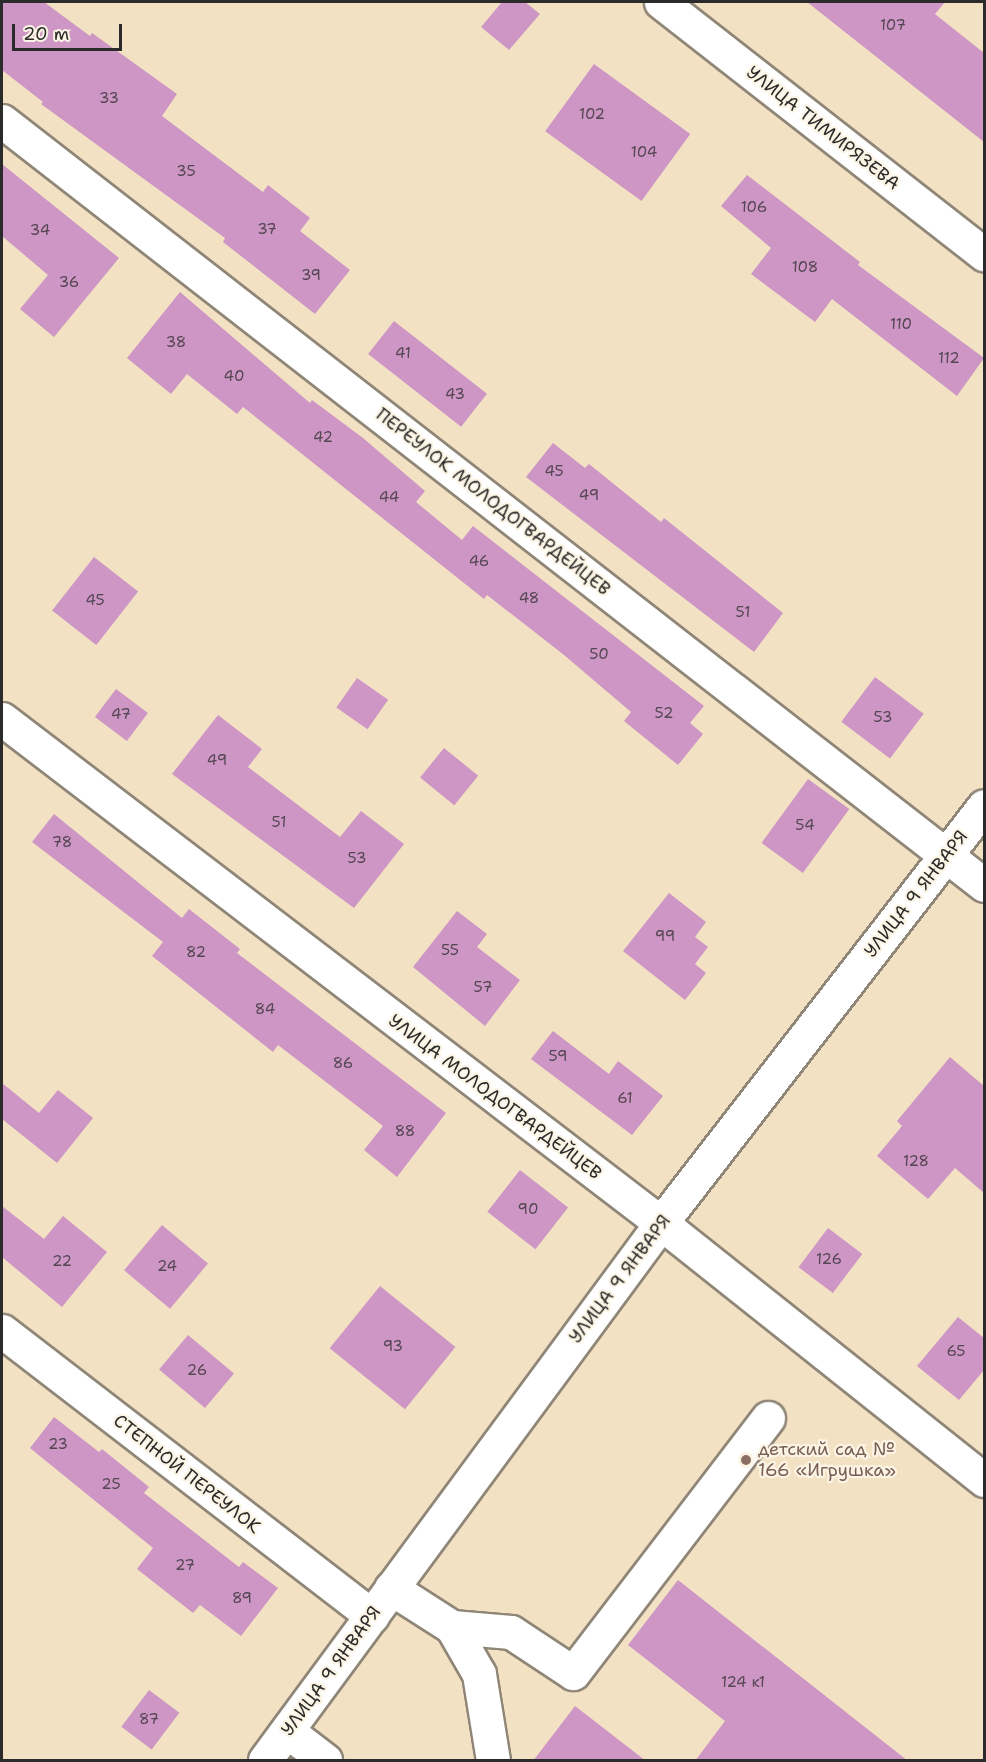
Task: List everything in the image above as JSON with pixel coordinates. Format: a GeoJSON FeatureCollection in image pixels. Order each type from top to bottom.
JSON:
{"type":"FeatureCollection","features":[{"type":"Feature","properties":{"kind":"street","name":"УЛИЦА ТИМИРЯЗЕВА"},"geometry":{"type":"LineString","coordinates":[[661,2],[984,254]]}},
{"type":"Feature","properties":{"kind":"street","name":"ПЕРЕУЛОК МОЛОДОГВАРДЕЙЦЕВ"},"geometry":{"type":"LineString","coordinates":[[2,121],[984,885]]}},
{"type":"Feature","properties":{"kind":"street","name":"УЛИЦА МОЛОДОГВАРДЕЙЦЕВ"},"geometry":{"type":"LineString","coordinates":[[2,719],[661,1223],[984,1480]]}},
{"type":"Feature","properties":{"kind":"street","name":"УЛИЦА 9 ЯНВАРЯ"},"geometry":{"type":"LineString","coordinates":[[265,1761],[661,1223],[984,806]]}},
{"type":"Feature","properties":{"kind":"street","name":"СТЕПНОЙ ПЕРЕУЛОК"},"geometry":{"type":"LineString","coordinates":[[2,1332],[372,1616]]}},
{"type":"Feature","properties":{"kind":"street"},"geometry":{"type":"LineString","coordinates":[[452,1627],[511,1632],[573,1673],[768,1418]]}},
{"type":"Feature","properties":{"kind":"street"},"geometry":{"type":"LineString","coordinates":[[391,1588],[452,1627],[479,1674],[493,1761]]}},
{"type":"Feature","properties":{"kind":"street"},"geometry":{"type":"LineString","coordinates":[[287,1731],[325,1761]]}},
{"type":"Feature","properties":{"kind":"building"},"geometry":{"type":"Polygon","coordinates":[[[2,2],[44,2],[90,36],[92,33],[177,94],[162,116],[263,192],[268,185],[310,218],[300,231],[350,270],[315,314],[223,242],[225,238],[41,104],[43,102],[2,70],[2,2]]]}},
{"type":"Feature","properties":{"kind":"building"},"geometry":{"type":"Polygon","coordinates":[[[502,2],[525,2],[540,14],[509,50],[481,27],[502,2]]]}},
{"type":"Feature","properties":{"kind":"building"},"geometry":{"type":"Polygon","coordinates":[[[807,2],[945,2],[935,14],[984,53],[984,142],[807,2]]]}},
{"type":"Feature","properties":{"kind":"building"},"geometry":{"type":"Polygon","coordinates":[[[594,64],[690,134],[641,201],[545,131],[594,64]]]}},
{"type":"Feature","properties":{"kind":"building"},"geometry":{"type":"Polygon","coordinates":[[[2,164],[119,258],[54,337],[20,309],[48,275],[2,236],[2,164]]]}},
{"type":"Feature","properties":{"kind":"building"},"geometry":{"type":"Polygon","coordinates":[[[747,175],[860,262],[858,265],[984,358],[957,396],[832,299],[815,322],[751,274],[771,248],[721,206],[747,175]]]}},
{"type":"Feature","properties":{"kind":"building"},"geometry":{"type":"Polygon","coordinates":[[[180,292],[310,403],[312,400],[363,438],[425,491],[416,502],[462,540],[473,526],[704,706],[690,723],[703,734],[678,765],[624,721],[631,712],[564,655],[487,595],[484,599],[243,407],[237,414],[187,374],[171,394],[127,358],[180,292]]]}},
{"type":"Feature","properties":{"kind":"building"},"geometry":{"type":"Polygon","coordinates":[[[394,321],[487,394],[461,427],[368,354],[394,321]]]}},
{"type":"Feature","properties":{"kind":"building"},"geometry":{"type":"Polygon","coordinates":[[[553,443],[585,468],[589,464],[661,522],[664,518],[783,613],[754,652],[526,477],[553,443]]]}},
{"type":"Feature","properties":{"kind":"building"},"geometry":{"type":"Polygon","coordinates":[[[94,557],[138,591],[96,645],[52,611],[94,557]]]}},
{"type":"Feature","properties":{"kind":"building"},"geometry":{"type":"Polygon","coordinates":[[[875,677],[924,714],[890,758],[841,722],[875,677]]]}},
{"type":"Feature","properties":{"kind":"building"},"geometry":{"type":"Polygon","coordinates":[[[357,678],[388,700],[367,729],[336,707],[357,678]]]}},
{"type":"Feature","properties":{"kind":"building"},"geometry":{"type":"Polygon","coordinates":[[[116,689],[148,713],[127,741],[95,717],[116,689]]]}},
{"type":"Feature","properties":{"kind":"building"},"geometry":{"type":"Polygon","coordinates":[[[218,715],[262,749],[248,767],[340,837],[361,811],[404,844],[354,908],[172,774],[218,715]]]}},
{"type":"Feature","properties":{"kind":"building"},"geometry":{"type":"Polygon","coordinates":[[[444,748],[478,776],[454,805],[420,778],[444,748]]]}},
{"type":"Feature","properties":{"kind":"building"},"geometry":{"type":"Polygon","coordinates":[[[808,779],[849,809],[803,873],[762,843],[808,779]]]}},
{"type":"Feature","properties":{"kind":"building"},"geometry":{"type":"Polygon","coordinates":[[[54,814],[182,918],[189,909],[240,949],[237,953],[446,1113],[397,1177],[364,1150],[383,1126],[278,1045],[273,1052],[152,956],[163,942],[32,842],[54,814]]]}},
{"type":"Feature","properties":{"kind":"building"},"geometry":{"type":"Polygon","coordinates":[[[669,893],[706,922],[695,937],[708,947],[695,964],[706,973],[685,1000],[623,951],[669,893]]]}},
{"type":"Feature","properties":{"kind":"building"},"geometry":{"type":"Polygon","coordinates":[[[457,911],[487,934],[477,947],[520,980],[485,1026],[413,967],[457,911]]]}},
{"type":"Feature","properties":{"kind":"building"},"geometry":{"type":"Polygon","coordinates":[[[553,1031],[609,1074],[618,1061],[663,1096],[632,1135],[531,1059],[553,1031]]]}},
{"type":"Feature","properties":{"kind":"building"},"geometry":{"type":"Polygon","coordinates":[[[950,1057],[984,1086],[984,1193],[955,1168],[928,1199],[877,1156],[902,1126],[897,1121],[950,1057]]]}},
{"type":"Feature","properties":{"kind":"building"},"geometry":{"type":"Polygon","coordinates":[[[2,1083],[39,1113],[58,1090],[93,1118],[57,1163],[2,1119],[2,1083]]]}},
{"type":"Feature","properties":{"kind":"building"},"geometry":{"type":"Polygon","coordinates":[[[520,1170],[568,1208],[535,1249],[487,1212],[520,1170]]]}},
{"type":"Feature","properties":{"kind":"building"},"geometry":{"type":"Polygon","coordinates":[[[2,1206],[44,1239],[63,1216],[107,1252],[62,1307],[2,1257],[2,1206]]]}},
{"type":"Feature","properties":{"kind":"building"},"geometry":{"type":"Polygon","coordinates":[[[162,1225],[208,1264],[170,1309],[124,1270],[162,1225]]]}},
{"type":"Feature","properties":{"kind":"building"},"geometry":{"type":"Polygon","coordinates":[[[828,1228],[862,1254],[833,1293],[799,1267],[828,1228]]]}},
{"type":"Feature","properties":{"kind":"building"},"geometry":{"type":"Polygon","coordinates":[[[380,1286],[455,1347],[405,1409],[330,1348],[380,1286]]]}},
{"type":"Feature","properties":{"kind":"building"},"geometry":{"type":"Polygon","coordinates":[[[958,1317],[984,1338],[984,1370],[959,1400],[917,1366],[958,1317]]]}},
{"type":"Feature","properties":{"kind":"building"},"geometry":{"type":"Polygon","coordinates":[[[188,1335],[234,1374],[205,1408],[159,1369],[188,1335]]]}},
{"type":"Feature","properties":{"kind":"building"},"geometry":{"type":"Polygon","coordinates":[[[54,1417],[99,1452],[102,1449],[149,1487],[144,1493],[239,1567],[243,1562],[278,1588],[241,1636],[200,1605],[193,1613],[137,1569],[153,1548],[30,1448],[54,1417]]]}},
{"type":"Feature","properties":{"kind":"building"},"geometry":{"type":"Polygon","coordinates":[[[678,1580],[908,1761],[695,1761],[725,1721],[628,1645],[678,1580]]]}},
{"type":"Feature","properties":{"kind":"building"},"geometry":{"type":"Polygon","coordinates":[[[149,1690],[179,1713],[152,1750],[121,1727],[149,1690]]]}},
{"type":"Feature","properties":{"kind":"building"},"geometry":{"type":"Polygon","coordinates":[[[575,1706],[646,1761],[533,1761],[575,1706]]]}},
{"type":"Feature","properties":{"kind":"place","name":"детский сад № 166 «Игрушка»"},"geometry":{"type":"Point","coordinates":[746,1460]}}]}
